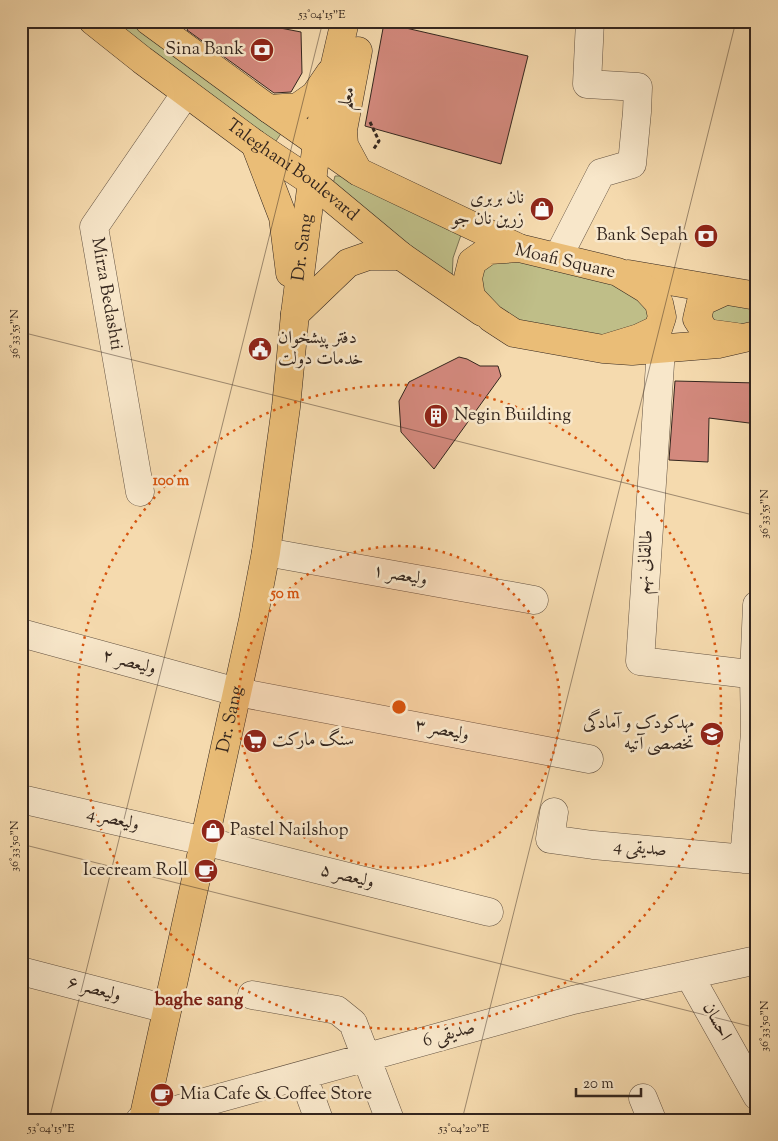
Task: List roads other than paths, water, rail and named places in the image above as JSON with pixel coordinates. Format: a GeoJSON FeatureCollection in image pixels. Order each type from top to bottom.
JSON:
{"type":"FeatureCollection","features":[{"type":"Feature","properties":{"kind":"main road","name":"Taleghani Boulevard"},"geometry":{"type":"LineString","coordinates":[[93,21],[255,144],[312,182],[401,256],[491,318]]}},
{"type":"Feature","properties":{"kind":"main road","name":"Taleghani Boulevard"},"geometry":{"type":"LineString","coordinates":[[148,21],[359,172],[519,248]]}},
{"type":"Feature","properties":{"kind":"main road","name":"Dr. Sang"},"geometry":{"type":"LineString","coordinates":[[142,1119],[237,692],[266,552],[286,407],[295,314],[317,142],[345,21]]}},
{"type":"Feature","properties":{"kind":"main road","name":"معلم"},"geometry":{"type":"LineString","coordinates":[[359,172],[344,145],[343,130],[364,21]]}},
{"type":"Feature","properties":{"kind":"main road"},"geometry":{"type":"LineString","coordinates":[[269,109],[298,108],[315,95],[337,60]]}},
{"type":"Feature","properties":{"kind":"main road"},"geometry":{"type":"LineString","coordinates":[[255,144],[283,217],[295,314]]}},
{"type":"Feature","properties":{"kind":"main road","name":"Moafi Square"},"geometry":{"type":"LineString","coordinates":[[519,248],[558,257],[618,272],[646,289],[659,303],[662,317],[658,329],[639,338],[603,349],[514,333],[491,318],[472,297],[468,278],[472,262],[489,250],[519,248]]}},
{"type":"Feature","properties":{"kind":"main road","name":"Dr. Sang"},"geometry":{"type":"LineString","coordinates":[[295,314],[348,263],[368,256],[401,256]]}},
{"type":"Feature","properties":{"kind":"main road"},"geometry":{"type":"LineString","coordinates":[[618,272],[757,296]]}},
{"type":"Feature","properties":{"kind":"main road"},"geometry":{"type":"LineString","coordinates":[[725,291],[701,302],[697,319],[706,333],[751,337]]}},
{"type":"Feature","properties":{"kind":"main road"},"geometry":{"type":"LineString","coordinates":[[603,349],[632,351],[661,349],[718,344],[751,337]]}},
{"type":"Feature","properties":{"kind":"street"},"geometry":{"type":"LineString","coordinates":[[558,257],[601,173],[632,164],[638,87],[587,84],[590,21]]}},
{"type":"Feature","properties":{"kind":"street","name":"Mirza Bedashti"},"geometry":{"type":"LineString","coordinates":[[140,492],[94,227],[186,93]]}},
{"type":"Feature","properties":{"kind":"street","name":"طالقانی نهم"},"geometry":{"type":"LineString","coordinates":[[661,349],[640,661],[755,675]]}},
{"type":"Feature","properties":{"kind":"street","name":"ولیعصر ١"},"geometry":{"type":"LineString","coordinates":[[266,552],[534,600]]}},
{"type":"Feature","properties":{"kind":"street"},"geometry":{"type":"LineString","coordinates":[[751,860],[757,606]]}},
{"type":"Feature","properties":{"kind":"street","name":"ولیعصر ٢"},"geometry":{"type":"LineString","coordinates":[[21,633],[237,692]]}},
{"type":"Feature","properties":{"kind":"street","name":"ولیعصر ٣"},"geometry":{"type":"LineString","coordinates":[[237,692],[589,759]]}},
{"type":"Feature","properties":{"kind":"street","name":"ولیعصر 4"},"geometry":{"type":"LineString","coordinates":[[21,799],[204,842]]}},
{"type":"Feature","properties":{"kind":"street","name":"صدیقی 4"},"geometry":{"type":"LineString","coordinates":[[554,812],[550,839],[751,860]]}},
{"type":"Feature","properties":{"kind":"street","name":"ولیعصر ۵"},"geometry":{"type":"LineString","coordinates":[[204,842],[489,912]]}},
{"type":"Feature","properties":{"kind":"street","name":"صدیقی 6"},"geometry":{"type":"LineString","coordinates":[[142,1119],[573,1000],[757,960]]}},
{"type":"Feature","properties":{"kind":"street","name":"ولیعصر ۶"},"geometry":{"type":"LineString","coordinates":[[21,971],[167,1009]]}},
{"type":"Feature","properties":{"kind":"street","name":"احسان"},"geometry":{"type":"LineString","coordinates":[[689,975],[757,1096]]}},
{"type":"Feature","properties":{"kind":"street"},"geometry":{"type":"LineString","coordinates":[[252,995],[337,1010],[353,1023],[390,1120]]}},
{"type":"Feature","properties":{"kind":"street"},"geometry":{"type":"LineString","coordinates":[[303,1076],[319,1120]]}},
{"type":"Feature","properties":{"kind":"place","name":"Sina Bank"},"geometry":{"type":"Point","coordinates":[262,50]}},
{"type":"Feature","properties":{"kind":"place","name":"نان بربری زرین نان جو"},"geometry":{"type":"Point","coordinates":[542,209]}},
{"type":"Feature","properties":{"kind":"place","name":"Bank Sepah"},"geometry":{"type":"Point","coordinates":[706,236]}},
{"type":"Feature","properties":{"kind":"place","name":"دفتر پیشخوان خدمات دولت"},"geometry":{"type":"Point","coordinates":[260,349]}},
{"type":"Feature","properties":{"kind":"place","name":"Negin Building"},"geometry":{"type":"Point","coordinates":[436,416]}},
{"type":"Feature","properties":{"kind":"place","name":"مهدکودک و آمادگی تخصصی آتیه"},"geometry":{"type":"Point","coordinates":[712,734]}},
{"type":"Feature","properties":{"kind":"place","name":"سنگ مارکت"},"geometry":{"type":"Point","coordinates":[255,741]}},
{"type":"Feature","properties":{"kind":"place","name":"Pastel Nailshop"},"geometry":{"type":"Point","coordinates":[213,831]}},
{"type":"Feature","properties":{"kind":"place","name":"Icecream Roll"},"geometry":{"type":"Point","coordinates":[206,871]}},
{"type":"Feature","properties":{"kind":"place","name":"Mia Cafe & Coffee Store"},"geometry":{"type":"Point","coordinates":[162,1095]}},
{"type":"Feature","properties":{"kind":"district","name":"baghe sang"},"geometry":{"type":"Point","coordinates":[199,1000]}}]}
